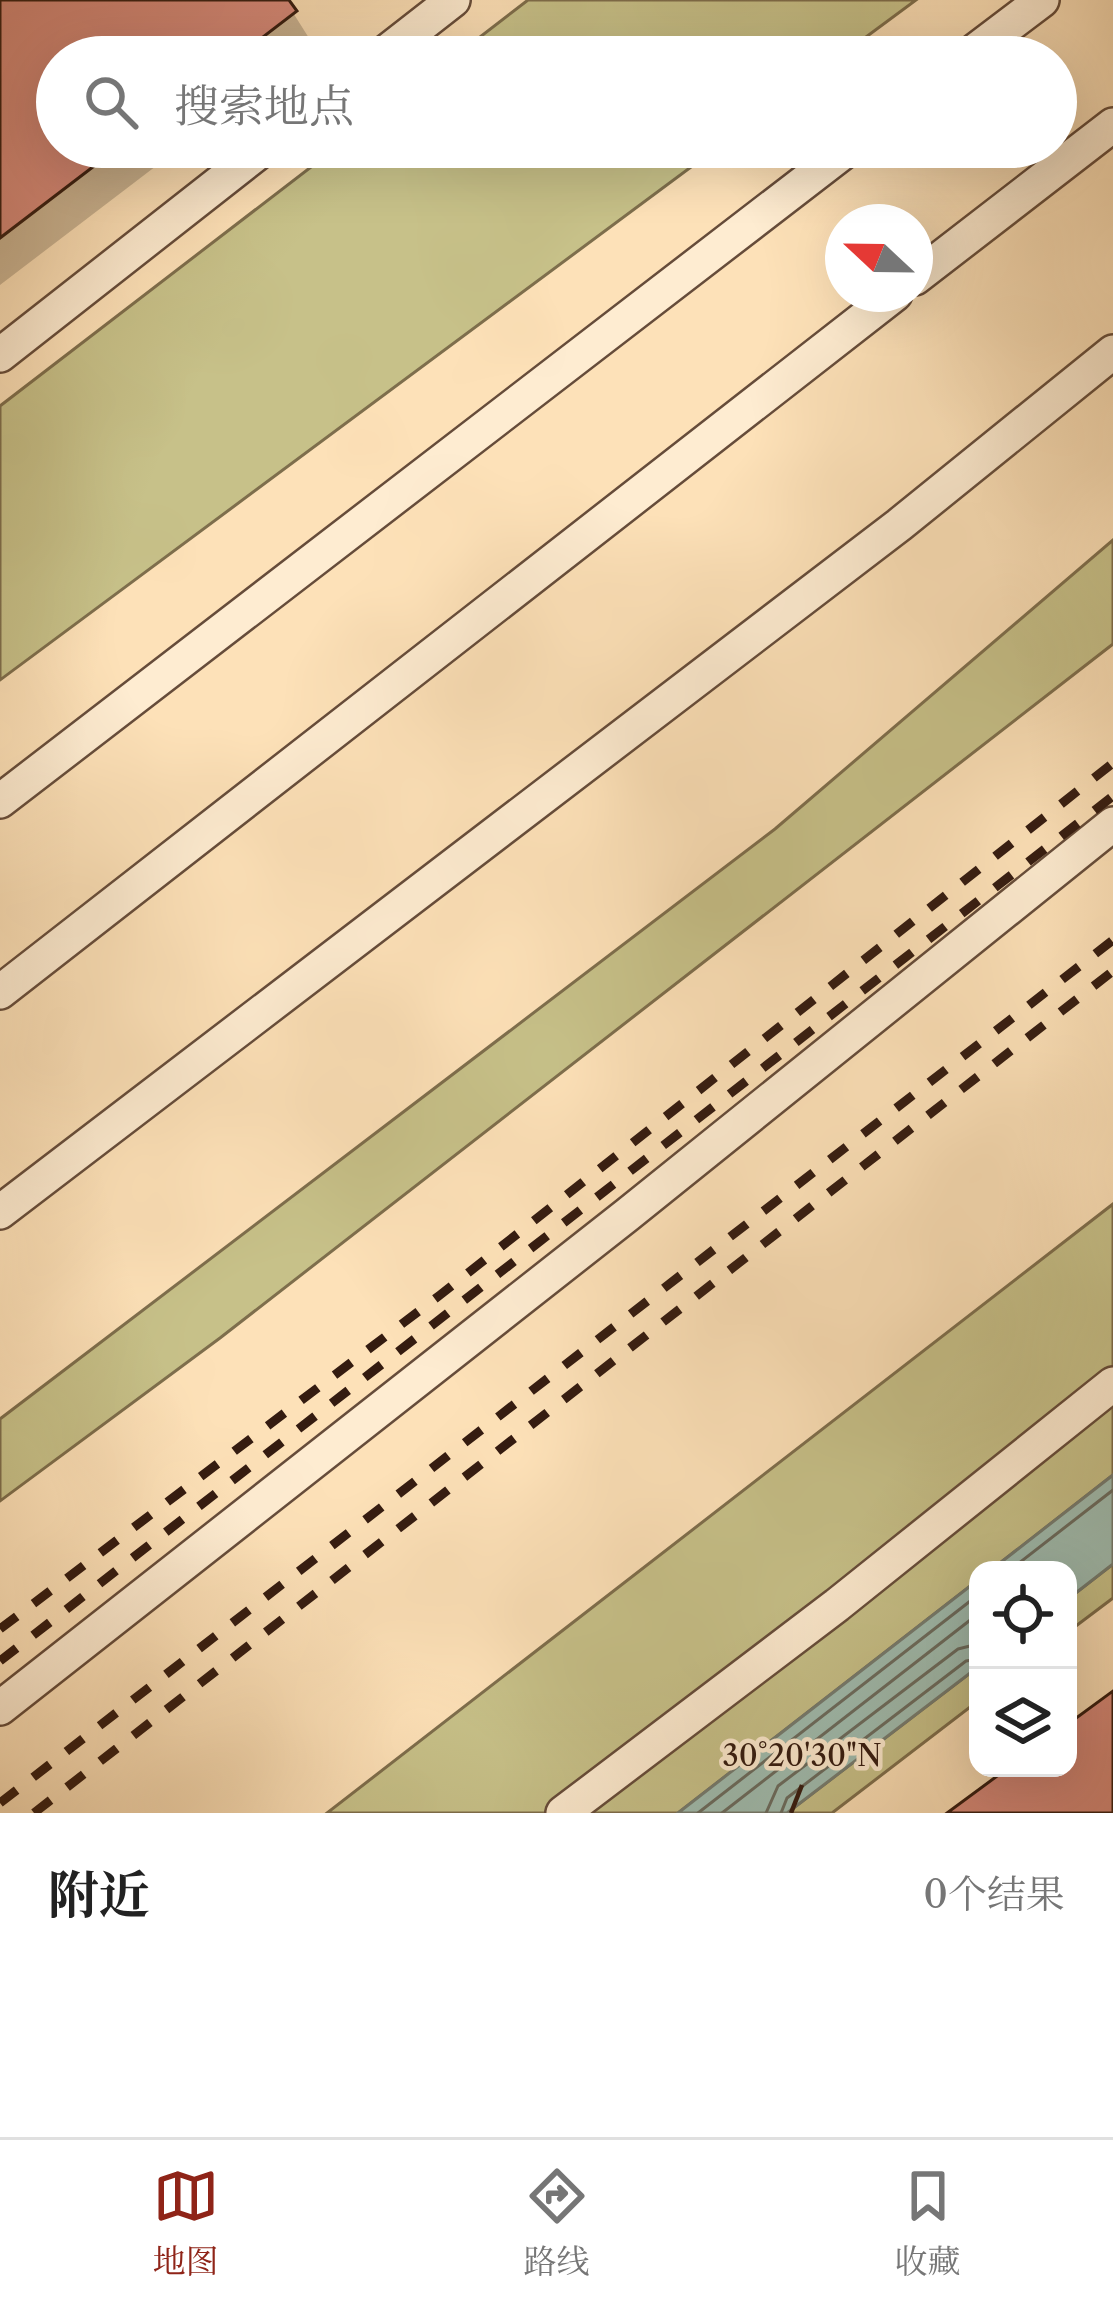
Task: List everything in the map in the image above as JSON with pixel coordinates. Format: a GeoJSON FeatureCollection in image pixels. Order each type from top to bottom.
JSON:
{"type":"FeatureCollection","features":[{"type":"Feature","properties":{"kind":"street"},"geometry":{"type":"LineString","coordinates":[[407,36],[453,0]]}},
{"type":"Feature","properties":{"kind":"street"},"geometry":{"type":"LineString","coordinates":[[995,36],[1042,0]]}},
{"type":"Feature","properties":{"kind":"street"},"geometry":{"type":"LineString","coordinates":[[1077,153],[1113,125]]}},
{"type":"Feature","properties":{"kind":"street"},"geometry":{"type":"LineString","coordinates":[[0,355],[239,168]]}},
{"type":"Feature","properties":{"kind":"street"},"geometry":{"type":"LineString","coordinates":[[0,801],[823,168]]}},
{"type":"Feature","properties":{"kind":"street"},"geometry":{"type":"LineString","coordinates":[[933,264],[1057,168]]}},
{"type":"Feature","properties":{"kind":"street"},"geometry":{"type":"LineString","coordinates":[[0,992],[872,312]]}},
{"type":"Feature","properties":{"kind":"street"},"geometry":{"type":"LineString","coordinates":[[0,1212],[881,539],[1113,352]]}},
{"type":"Feature","properties":{"kind":"street"},"geometry":{"type":"LineString","coordinates":[[0,1708],[627,1215],[1113,824]]}},
{"type":"Feature","properties":{"kind":"street"},"geometry":{"type":"LineString","coordinates":[[563,1813],[837,1605],[1113,1384]]}},
{"type":"Feature","properties":{"kind":"shaded area"},"geometry":{"type":"Polygon","coordinates":[[[528,0],[916,0],[867,36],[481,36],[528,0]]]}},
{"type":"Feature","properties":{"kind":"shaded area"},"geometry":{"type":"Polygon","coordinates":[[[310,168],[690,168],[0,680],[0,406],[310,168]]]}},
{"type":"Feature","properties":{"kind":"shaded area"},"geometry":{"type":"Polygon","coordinates":[[[1113,540],[1113,644],[220,1338],[0,1501],[0,1419],[775,829],[1113,540]]]}},
{"type":"Feature","properties":{"kind":"shaded area"},"geometry":{"type":"Polygon","coordinates":[[[1113,1204],[1113,1475],[1003,1561],[969,1561],[969,1587],[678,1813],[327,1813],[1113,1204]]]}},
{"type":"Feature","properties":{"kind":"shaded area"},"geometry":{"type":"Polygon","coordinates":[[[1113,1564],[1113,1598],[1077,1625],[1077,1592],[1113,1564]]]}},
{"type":"Feature","properties":{"kind":"shaded area"},"geometry":{"type":"Polygon","coordinates":[[[969,1674],[969,1708],[832,1813],[787,1813],[969,1674]]]}},
{"type":"Feature","properties":{"kind":"water"},"geometry":{"type":"Polygon","coordinates":[[[1113,1475],[1113,1564],[1077,1592],[1077,1561],[1003,1561],[1113,1475]]]}},
{"type":"Feature","properties":{"kind":"water"},"geometry":{"type":"Polygon","coordinates":[[[969,1587],[969,1674],[787,1813],[678,1813],[969,1587]]]}},
{"type":"Feature","properties":{"kind":"building"},"geometry":{"type":"Polygon","coordinates":[[[0,0],[289,0],[297,11],[264,36],[36,36],[36,168],[92,168],[0,238],[0,0]]]}},
{"type":"Feature","properties":{"kind":"building"},"geometry":{"type":"Polygon","coordinates":[[[1113,1691],[1113,1813],[947,1813],[996,1777],[1077,1777],[1077,1717],[1113,1691]]]}},
{"type":"Feature","properties":{"kind":"railway"},"geometry":{"type":"LineString","coordinates":[[0,1629],[440,1295],[1113,763]]}},
{"type":"Feature","properties":{"kind":"railway"},"geometry":{"type":"LineString","coordinates":[[0,1661],[1113,796]]}},
{"type":"Feature","properties":{"kind":"railway"},"geometry":{"type":"LineString","coordinates":[[0,1803],[1113,940]]}},
{"type":"Feature","properties":{"kind":"railway"},"geometry":{"type":"LineString","coordinates":[[34,1813],[1113,971]]}}]}
